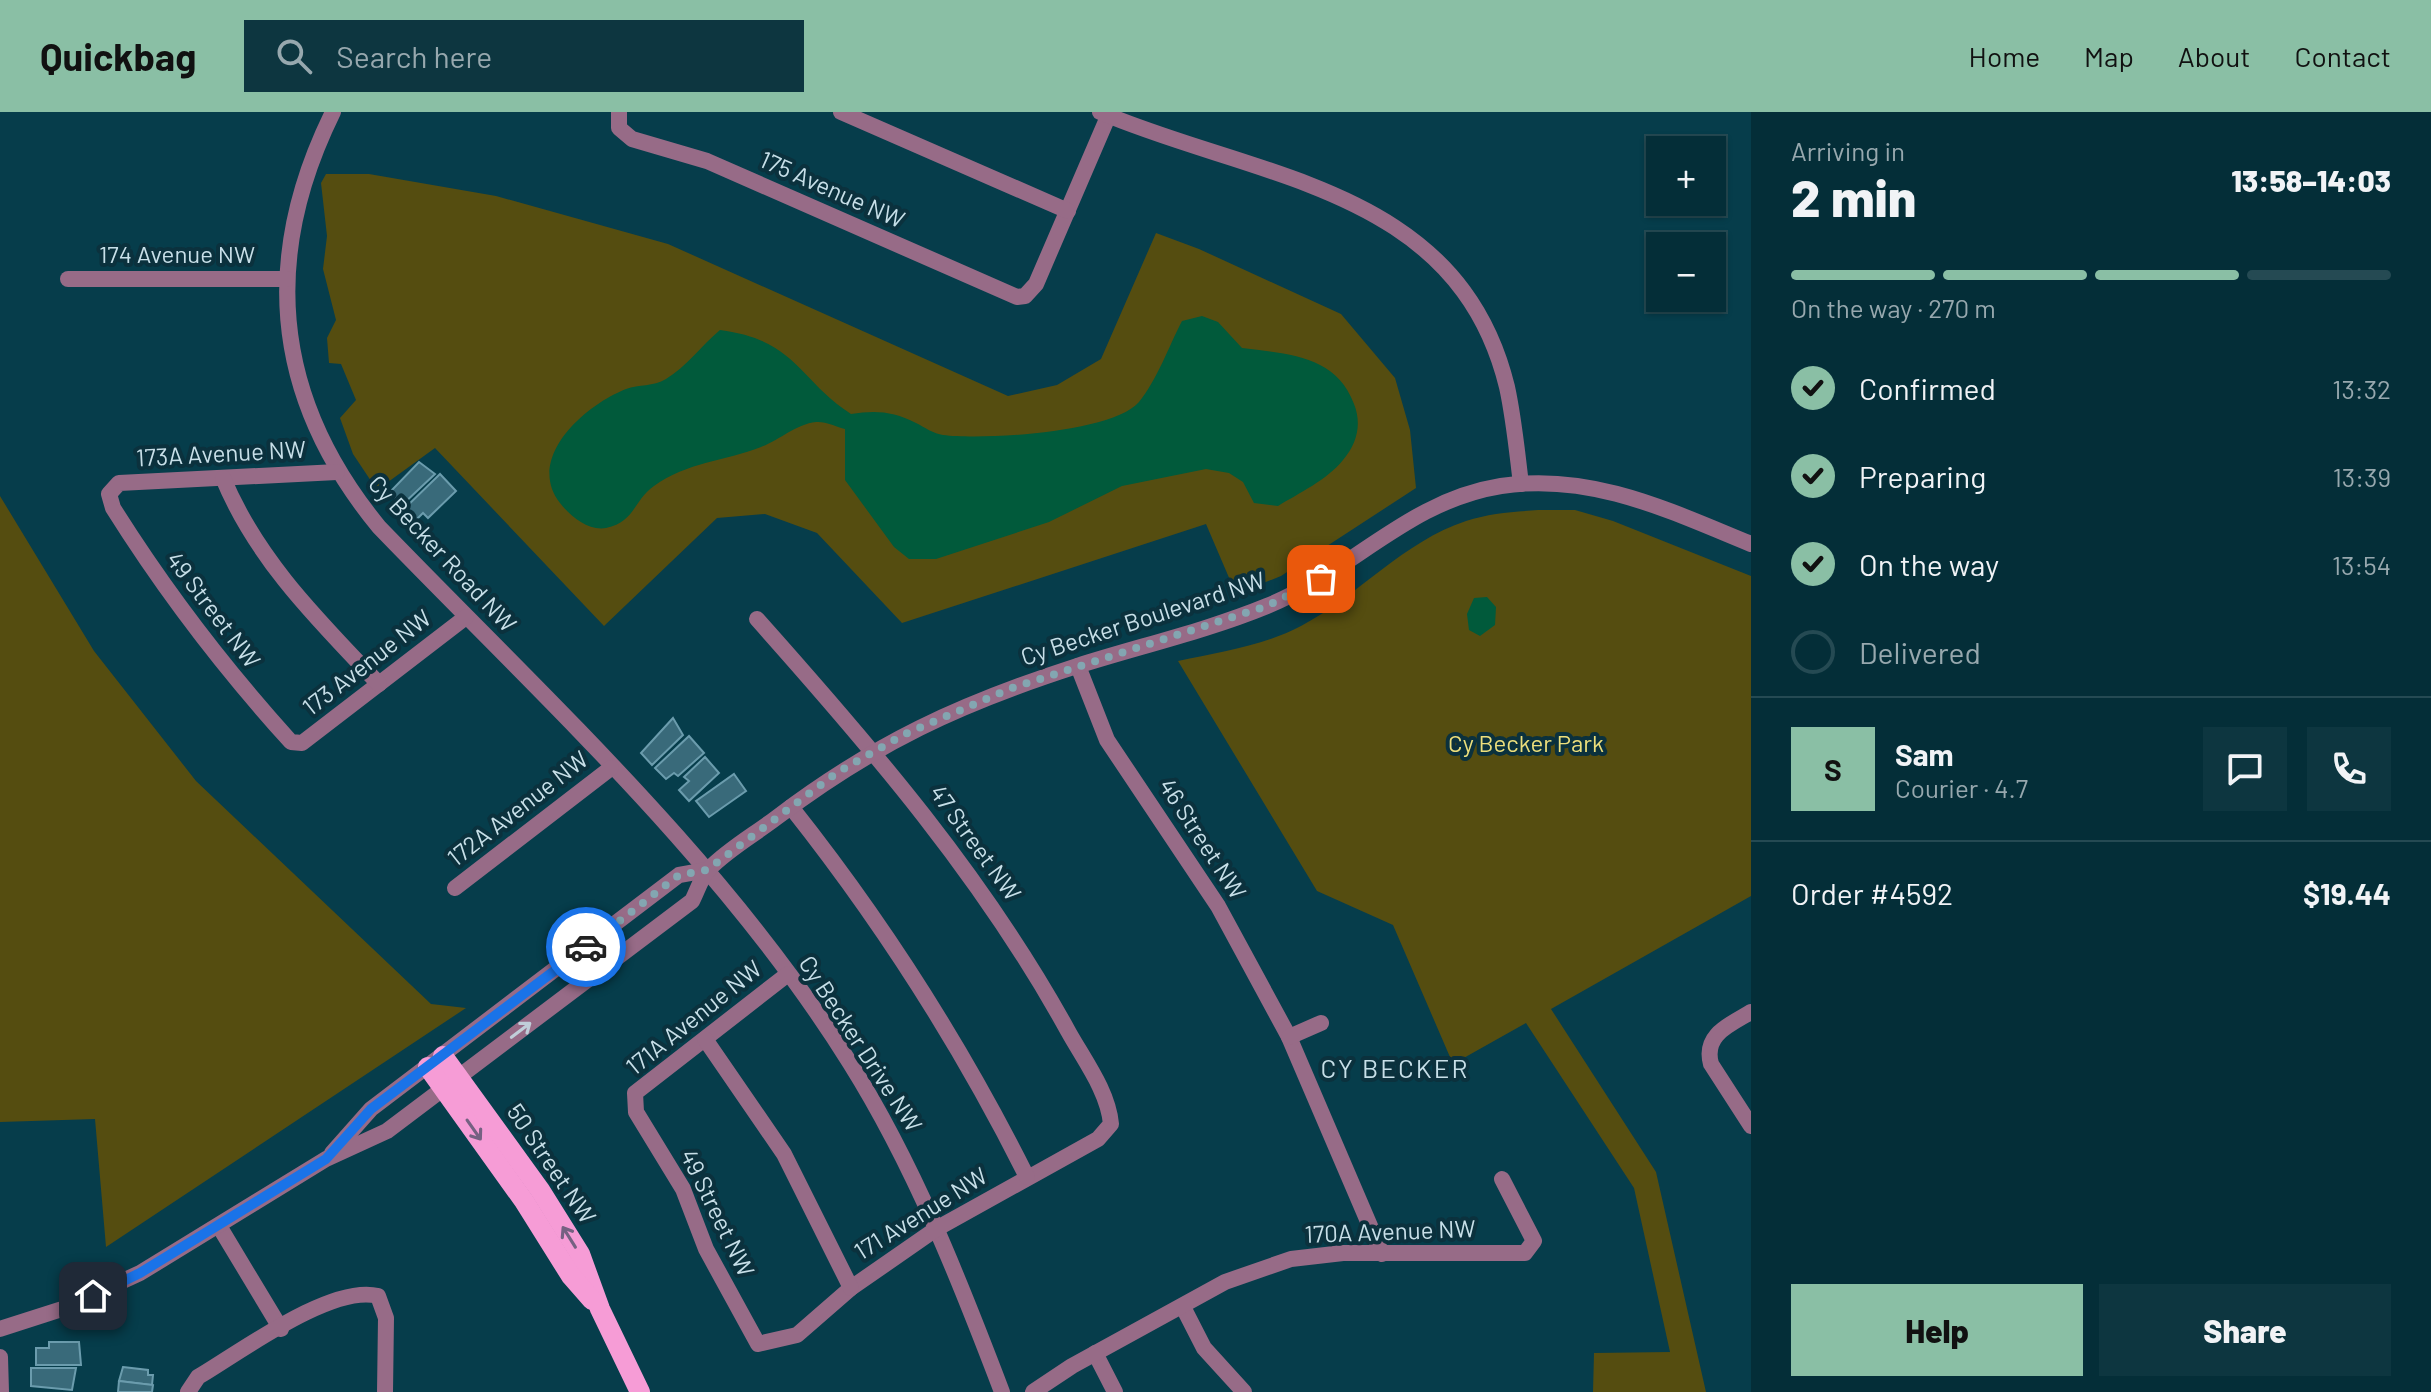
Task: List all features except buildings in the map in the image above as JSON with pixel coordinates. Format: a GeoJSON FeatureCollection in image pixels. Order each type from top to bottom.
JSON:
{"type":"FeatureCollection","features":[{"type":"Feature","properties":{"kind":"main road","name":"50 Street NW"},"geometry":{"type":"LineString","coordinates":[[435,1062],[580,1254],[600,1309],[640,1392]]}},
{"type":"Feature","properties":{"kind":"street","name":"Cy Becker Road NW"},"geometry":{"type":"LineString","coordinates":[[333,112],[303,184],[287,279],[291,336],[304,395],[323,448],[337,472],[379,527],[707,870]]}},
{"type":"Feature","properties":{"kind":"street"},"geometry":{"type":"LineString","coordinates":[[841,112],[1068,211],[1106,113],[1328,191],[1383,217],[1410,238],[1456,285],[1486,334],[1506,385],[1521,484]]}},
{"type":"Feature","properties":{"kind":"street","name":"175 Avenue NW"},"geometry":{"type":"LineString","coordinates":[[619,120],[632,139],[707,161],[1009,294],[1025,296],[1036,284],[1068,211]]}},
{"type":"Feature","properties":{"kind":"street","name":"174 Avenue NW"},"geometry":{"type":"LineString","coordinates":[[68,279],[287,279]]}},
{"type":"Feature","properties":{"kind":"street","name":"173A Avenue NW"},"geometry":{"type":"LineString","coordinates":[[110,490],[119,483],[337,472]]}},
{"type":"Feature","properties":{"kind":"street"},"geometry":{"type":"LineString","coordinates":[[223,478],[237,514],[295,596],[379,684]]}},
{"type":"Feature","properties":{"kind":"street","name":"Cy Becker Boulevard NW"},"geometry":{"type":"LineString","coordinates":[[326,1159],[371,1109],[679,875],[707,870],[838,772],[937,718],[1078,666],[1267,606],[1321,579],[1429,507],[1473,492],[1521,484],[1565,483],[1619,493],[1751,544]]}},
{"type":"Feature","properties":{"kind":"street","name":"49 Street NW"},"geometry":{"type":"LineString","coordinates":[[110,490],[113,508],[178,608],[228,673],[291,742],[298,744]]}},
{"type":"Feature","properties":{"kind":"street","name":"173 Avenue NW"},"geometry":{"type":"LineString","coordinates":[[298,744],[466,617]]}},
{"type":"Feature","properties":{"kind":"street","name":"47 Street NW"},"geometry":{"type":"LineString","coordinates":[[757,619],[874,751],[948,845],[1020,950],[1105,1099],[1111,1124]]}},
{"type":"Feature","properties":{"kind":"street","name":"46 Street NW"},"geometry":{"type":"LineString","coordinates":[[1078,666],[1107,740],[1218,906],[1289,1037],[1382,1254]]}},
{"type":"Feature","properties":{"kind":"street","name":"172A Avenue NW"},"geometry":{"type":"LineString","coordinates":[[455,888],[611,768]]}},
{"type":"Feature","properties":{"kind":"street"},"geometry":{"type":"LineString","coordinates":[[791,807],[875,918],[932,1004],[984,1090],[1027,1177]]}},
{"type":"Feature","properties":{"kind":"street","name":"Cy Becker Boulevard NW"},"geometry":{"type":"LineString","coordinates":[[326,1159],[387,1131],[692,901],[707,870]]}},
{"type":"Feature","properties":{"kind":"street","name":"Cy Becker Drive NW"},"geometry":{"type":"LineString","coordinates":[[707,870],[788,974],[867,1093],[903,1156],[1002,1392]]}},
{"type":"Feature","properties":{"kind":"street","name":"171A Avenue NW"},"geometry":{"type":"LineString","coordinates":[[634,1103],[635,1093],[642,1085],[788,974]]}},
{"type":"Feature","properties":{"kind":"street"},"geometry":{"type":"LineString","coordinates":[[1751,1012],[1718,1032],[1709,1046],[1711,1064],[1751,1126]]}},
{"type":"Feature","properties":{"kind":"street"},"geometry":{"type":"LineString","coordinates":[[1289,1037],[1321,1023]]}},
{"type":"Feature","properties":{"kind":"street"},"geometry":{"type":"LineString","coordinates":[[705,1039],[784,1154],[851,1288]]}},
{"type":"Feature","properties":{"kind":"street","name":"49 Street NW"},"geometry":{"type":"LineString","coordinates":[[634,1103],[641,1121],[683,1189],[710,1259],[758,1344]]}},
{"type":"Feature","properties":{"kind":"street","name":"171 Avenue NW"},"geometry":{"type":"LineString","coordinates":[[758,1344],[797,1335],[851,1288],[936,1229],[1098,1139],[1111,1124]]}},
{"type":"Feature","properties":{"kind":"street"},"geometry":{"type":"LineString","coordinates":[[0,1329],[93,1296],[140,1273],[326,1159]]}},
{"type":"Feature","properties":{"kind":"street","name":"170A Avenue NW"},"geometry":{"type":"LineString","coordinates":[[1033,1392],[1095,1353],[1225,1282],[1291,1259],[1343,1253],[1525,1253],[1534,1241],[1525,1217],[1502,1179]]}},
{"type":"Feature","properties":{"kind":"street"},"geometry":{"type":"LineString","coordinates":[[219,1226],[281,1329]]}},
{"type":"Feature","properties":{"kind":"street"},"geometry":{"type":"LineString","coordinates":[[189,1390],[198,1377],[281,1329],[346,1297],[366,1293],[378,1296],[386,1318],[385,1392]]}},
{"type":"Feature","properties":{"kind":"street"},"geometry":{"type":"LineString","coordinates":[[1183,1307],[1204,1348],[1244,1392]]}},
{"type":"Feature","properties":{"kind":"street"},"geometry":{"type":"LineString","coordinates":[[1095,1353],[1115,1392]]}},
{"type":"Feature","properties":{"kind":"street"},"geometry":{"type":"LineString","coordinates":[[0,1357],[1,1392]]}},
{"type":"Feature","properties":{"kind":"green space"},"geometry":{"type":"Polygon","coordinates":[[[326,174],[369,174],[496,196],[668,244],[1008,396],[1057,385],[1101,359],[1156,233],[1199,249],[1341,314],[1395,378],[1410,430],[1416,488],[1281,576],[1236,594],[1206,524],[902,623],[817,533],[765,514],[717,518],[604,626],[435,448],[377,490],[353,454],[340,418],[356,400],[341,364],[329,363],[327,338],[336,320],[323,269],[327,236],[321,183],[326,174]]]}},
{"type":"Feature","properties":{"kind":"green space"},"geometry":{"type":"Polygon","coordinates":[[[0,496],[94,651],[196,781],[431,1004],[466,1008],[106,1247],[95,1119],[0,1122],[0,496]]]}},
{"type":"Feature","properties":{"kind":"green space","name":"Cy Becker Park"},"geometry":{"type":"Polygon","coordinates":[[[1538,510],[1575,510],[1613,521],[1751,576],[1751,896],[1551,1009],[1656,1172],[1706,1392],[1593,1392],[1594,1353],[1670,1352],[1634,1188],[1526,1023],[1453,1064],[1393,925],[1317,891],[1178,661],[1256,643],[1301,626],[1443,530],[1484,516],[1538,510]]]}},
{"type":"Feature","properties":{"kind":"shaded area"},"geometry":{"type":"Polygon","coordinates":[[[1202,316],[1218,322],[1242,348],[1292,355],[1323,366],[1346,388],[1354,404],[1358,426],[1348,454],[1321,480],[1278,506],[1254,503],[1243,482],[1229,473],[1206,469],[1122,486],[1049,522],[936,559],[909,559],[894,547],[845,480],[845,429],[820,422],[809,423],[761,447],[667,478],[647,492],[623,521],[606,528],[586,525],[574,517],[560,503],[551,486],[550,468],[555,451],[578,420],[593,407],[626,389],[666,379],[720,330],[745,335],[781,351],[851,414],[884,412],[940,434],[987,436],[1076,427],[1124,413],[1145,393],[1182,321],[1202,316]]]}},
{"type":"Feature","properties":{"kind":"shaded area"},"geometry":{"type":"Polygon","coordinates":[[[1487,597],[1496,607],[1495,625],[1480,636],[1469,630],[1467,614],[1474,598],[1487,597]]]}},
{"type":"Feature","properties":{"kind":"way so far"},"geometry":{"type":"LineString","coordinates":[[586,947],[679,875],[707,870],[838,772],[905,734],[1012,688],[1244,615],[1321,579]]}},
{"type":"Feature","properties":{"kind":"district","name":"CY BECKER"},"geometry":{"type":"Point","coordinates":[1395,1069]}},
{"type":"Feature","properties":{"kind":"route"},"geometry":{"type":"LineString","coordinates":[[93,1296],[140,1273],[326,1159],[371,1109],[586,947]]}}]}
